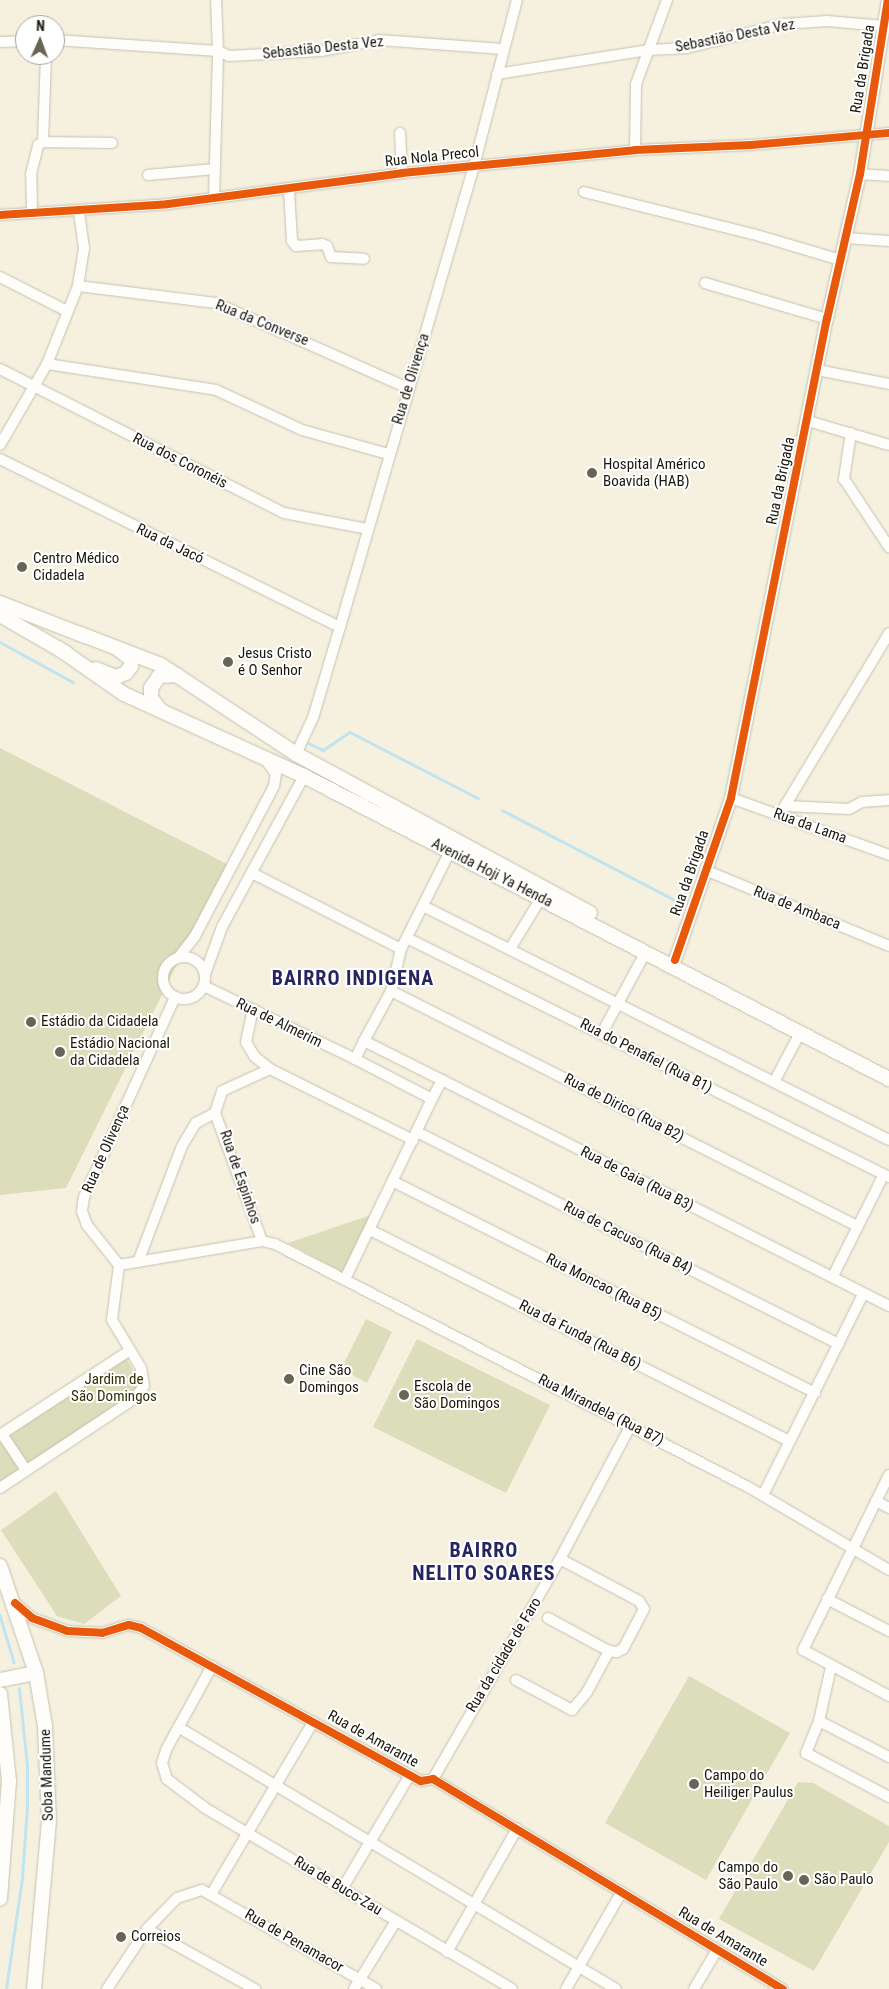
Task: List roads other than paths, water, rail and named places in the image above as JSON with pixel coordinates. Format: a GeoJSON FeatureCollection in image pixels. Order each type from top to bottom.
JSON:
{"type":"FeatureCollection","features":[{"type":"Feature","properties":{"kind":"main road"},"geometry":{"type":"LineString","coordinates":[[0,603],[78,633],[128,655],[132,664],[130,670],[122,676],[108,674],[0,615]]}},
{"type":"Feature","properties":{"kind":"main road","name":"Avenida Hoji Ya Henda"},"geometry":{"type":"LineString","coordinates":[[78,633],[131,651],[184,678],[296,754],[675,960],[889,1072]]}},
{"type":"Feature","properties":{"kind":"main road","name":"Avenida Hoji Ya Henda"},"geometry":{"type":"LineString","coordinates":[[58,648],[92,674],[124,694],[304,776],[889,1079]]}},
{"type":"Feature","properties":{"kind":"main road"},"geometry":{"type":"LineString","coordinates":[[163,713],[152,698],[155,681],[165,674],[184,678]]}},
{"type":"Feature","properties":{"kind":"main road","name":"Soba Mandume"},"geometry":{"type":"LineString","coordinates":[[0,1566],[14,1603],[45,1726],[49,1821],[34,1989]]}},
{"type":"Feature","properties":{"kind":"main road"},"geometry":{"type":"LineString","coordinates":[[4,1679],[31,1674]]}},
{"type":"Feature","properties":{"kind":"main road"},"geometry":{"type":"LineString","coordinates":[[0,1694],[9,1781],[0,1898]]}},
{"type":"Feature","properties":{"kind":"main road"},"geometry":{"type":"LineString","coordinates":[[38,1936],[43,1989]]}},
{"type":"Feature","properties":{"kind":"street"},"geometry":{"type":"LineString","coordinates":[[214,198],[218,51],[216,0]]}},
{"type":"Feature","properties":{"kind":"street","name":"Rua de Olivença"},"geometry":{"type":"LineString","coordinates":[[296,754],[313,718],[340,627],[388,454],[474,166],[517,0]]}},
{"type":"Feature","properties":{"kind":"street"},"geometry":{"type":"LineString","coordinates":[[635,150],[636,84],[667,0]]}},
{"type":"Feature","properties":{"kind":"street","name":"Rua da Brigada"},"geometry":{"type":"LineString","coordinates":[[675,960],[731,798],[827,319],[860,174],[888,0]]}},
{"type":"Feature","properties":{"kind":"street","name":"Sebastião Desta Vez"},"geometry":{"type":"LineString","coordinates":[[497,74],[649,50],[687,48],[764,27],[800,22],[884,26]]}},
{"type":"Feature","properties":{"kind":"street","name":"Sebastião Desta Vez"},"geometry":{"type":"LineString","coordinates":[[65,41],[218,51],[229,56],[321,51],[379,40],[503,49]]}},
{"type":"Feature","properties":{"kind":"street"},"geometry":{"type":"LineString","coordinates":[[0,42],[15,41]]}},
{"type":"Feature","properties":{"kind":"street"},"geometry":{"type":"LineString","coordinates":[[44,142],[46,65]]}},
{"type":"Feature","properties":{"kind":"street"},"geometry":{"type":"LineString","coordinates":[[400,133],[402,173]]}},
{"type":"Feature","properties":{"kind":"street","name":"Rua Nola Precol"},"geometry":{"type":"LineString","coordinates":[[0,215],[214,198],[289,190],[402,173],[635,150],[751,145],[889,133]]}},
{"type":"Feature","properties":{"kind":"street"},"geometry":{"type":"LineString","coordinates":[[32,213],[31,174],[37,147],[44,142],[112,143]]}},
{"type":"Feature","properties":{"kind":"street"},"geometry":{"type":"LineString","coordinates":[[148,175],[215,169]]}},
{"type":"Feature","properties":{"kind":"street"},"geometry":{"type":"LineString","coordinates":[[860,174],[889,176]]}},
{"type":"Feature","properties":{"kind":"street"},"geometry":{"type":"LineString","coordinates":[[289,190],[292,241],[296,246],[322,244],[327,246],[330,257],[364,258]]}},
{"type":"Feature","properties":{"kind":"street"},"geometry":{"type":"LineString","coordinates":[[584,192],[753,234],[841,260]]}},
{"type":"Feature","properties":{"kind":"street"},"geometry":{"type":"LineString","coordinates":[[0,445],[47,364],[78,286],[84,248],[79,210]]}},
{"type":"Feature","properties":{"kind":"street"},"geometry":{"type":"LineString","coordinates":[[846,238],[889,241]]}},
{"type":"Feature","properties":{"kind":"street"},"geometry":{"type":"LineString","coordinates":[[0,277],[67,311]]}},
{"type":"Feature","properties":{"kind":"street"},"geometry":{"type":"LineString","coordinates":[[706,283],[827,319]]}},
{"type":"Feature","properties":{"kind":"street","name":"Rua da Converse"},"geometry":{"type":"LineString","coordinates":[[78,286],[186,297],[223,305],[408,388]]}},
{"type":"Feature","properties":{"kind":"street"},"geometry":{"type":"LineString","coordinates":[[47,364],[216,390],[302,430],[388,454]]}},
{"type":"Feature","properties":{"kind":"street","name":"Rua dos Coronéis"},"geometry":{"type":"LineString","coordinates":[[0,369],[284,513],[368,529]]}},
{"type":"Feature","properties":{"kind":"street"},"geometry":{"type":"LineString","coordinates":[[817,370],[889,384]]}},
{"type":"Feature","properties":{"kind":"street"},"geometry":{"type":"LineString","coordinates":[[808,421],[889,445]]}},
{"type":"Feature","properties":{"kind":"street"},"geometry":{"type":"LineString","coordinates":[[851,433],[844,479],[889,547]]}},
{"type":"Feature","properties":{"kind":"street","name":"Rua da Jacó"},"geometry":{"type":"LineString","coordinates":[[0,459],[340,627]]}},
{"type":"Feature","properties":{"kind":"street"},"geometry":{"type":"LineString","coordinates":[[783,810],[889,633]]}},
{"type":"Feature","properties":{"kind":"street"},"geometry":{"type":"LineString","coordinates":[[257,753],[273,768],[274,786],[195,936],[178,958],[168,964],[163,980],[167,990],[175,997],[189,998],[204,986],[205,974],[214,943],[304,776]]}},
{"type":"Feature","properties":{"kind":"street","name":"Rua da Lama"},"geometry":{"type":"LineString","coordinates":[[731,798],[783,810],[889,855]]}},
{"type":"Feature","properties":{"kind":"street"},"geometry":{"type":"LineString","coordinates":[[783,810],[849,809],[862,802],[889,800]]}},
{"type":"Feature","properties":{"kind":"street"},"geometry":{"type":"LineString","coordinates":[[355,1060],[391,991],[401,949],[450,850]]}},
{"type":"Feature","properties":{"kind":"street","name":"Rua de Ambaca"},"geometry":{"type":"LineString","coordinates":[[705,870],[889,946]]}},
{"type":"Feature","properties":{"kind":"street"},"geometry":{"type":"LineString","coordinates":[[252,873],[401,949]]}},
{"type":"Feature","properties":{"kind":"street"},"geometry":{"type":"LineString","coordinates":[[510,949],[541,898]]}},
{"type":"Feature","properties":{"kind":"street"},"geometry":{"type":"LineString","coordinates":[[423,906],[889,1140]]}},
{"type":"Feature","properties":{"kind":"street","name":"Rua do Penafiel (Rua B1)"},"geometry":{"type":"LineString","coordinates":[[407,938],[602,1033],[886,1177]]}},
{"type":"Feature","properties":{"kind":"street"},"geometry":{"type":"LineString","coordinates":[[602,1033],[645,953]]}},
{"type":"Feature","properties":{"kind":"street"},"geometry":{"type":"LineString","coordinates":[[178,958],[196,960],[205,974]]}},
{"type":"Feature","properties":{"kind":"street","name":"Rua de Almerim"},"geometry":{"type":"LineString","coordinates":[[204,986],[432,1099]]}},
{"type":"Feature","properties":{"kind":"street","name":"Rua de Dirico (Rua B2)"},"geometry":{"type":"LineString","coordinates":[[391,991],[858,1226]]}},
{"type":"Feature","properties":{"kind":"street","name":"Rua de Olivença"},"geometry":{"type":"LineString","coordinates":[[119,1265],[87,1225],[82,1211],[84,1197],[175,997]]}},
{"type":"Feature","properties":{"kind":"street","name":"Rua de Cacuso (Rua B4)"},"geometry":{"type":"LineString","coordinates":[[253,1009],[246,1042],[254,1056],[270,1069],[415,1136],[839,1344]]}},
{"type":"Feature","properties":{"kind":"street"},"geometry":{"type":"LineString","coordinates":[[774,1082],[800,1033]]}},
{"type":"Feature","properties":{"kind":"street","name":"Rua de Gaia (Rua B3)"},"geometry":{"type":"LineString","coordinates":[[364,1041],[833,1276],[863,1294],[889,1306]]}},
{"type":"Feature","properties":{"kind":"street"},"geometry":{"type":"LineString","coordinates":[[138,1262],[182,1146],[196,1123],[215,1113],[219,1094],[270,1069]]}},
{"type":"Feature","properties":{"kind":"street"},"geometry":{"type":"LineString","coordinates":[[345,1279],[394,1182],[442,1080]]}},
{"type":"Feature","properties":{"kind":"street","name":"Rua de Espinhos"},"geometry":{"type":"LineString","coordinates":[[215,1113],[262,1241],[275,1244],[345,1279]]}},
{"type":"Feature","properties":{"kind":"street"},"geometry":{"type":"LineString","coordinates":[[833,1276],[858,1226],[886,1177]]}},
{"type":"Feature","properties":{"kind":"street","name":"Rua Moncao (Rua B5)"},"geometry":{"type":"LineString","coordinates":[[394,1182],[815,1392]]}},
{"type":"Feature","properties":{"kind":"street","name":"Rua da Funda (Rua B6)"},"geometry":{"type":"LineString","coordinates":[[370,1230],[790,1440]]}},
{"type":"Feature","properties":{"kind":"street"},"geometry":{"type":"LineString","coordinates":[[0,1488],[140,1393],[144,1377],[112,1320],[119,1265],[262,1241]]}},
{"type":"Feature","properties":{"kind":"street","name":"Rua Mirandela (Rua B7)"},"geometry":{"type":"LineString","coordinates":[[345,1279],[631,1425],[763,1495],[889,1570]]}},
{"type":"Feature","properties":{"kind":"street"},"geometry":{"type":"LineString","coordinates":[[763,1495],[863,1294]]}},
{"type":"Feature","properties":{"kind":"street"},"geometry":{"type":"LineString","coordinates":[[26,1470],[1,1435],[128,1351]]}},
{"type":"Feature","properties":{"kind":"street","name":"Rua da cidade de Faro"},"geometry":{"type":"LineString","coordinates":[[432,1779],[560,1559],[631,1425]]}},
{"type":"Feature","properties":{"kind":"street"},"geometry":{"type":"LineString","coordinates":[[889,1475],[803,1650],[831,1667],[889,1696]]}},
{"type":"Feature","properties":{"kind":"street"},"geometry":{"type":"LineString","coordinates":[[876,1501],[889,1508]]}},
{"type":"Feature","properties":{"kind":"street"},"geometry":{"type":"LineString","coordinates":[[548,1618],[609,1651],[623,1649],[644,1609],[643,1604],[560,1559]]}},
{"type":"Feature","properties":{"kind":"street"},"geometry":{"type":"LineString","coordinates":[[827,1599],[889,1631]]}},
{"type":"Feature","properties":{"kind":"street","name":"Rua de Amarante"},"geometry":{"type":"LineString","coordinates":[[14,1603],[32,1618],[67,1631],[102,1633],[129,1625],[141,1628],[421,1781],[432,1779],[783,1989]]}},
{"type":"Feature","properties":{"kind":"street"},"geometry":{"type":"LineString","coordinates":[[516,1680],[572,1710],[584,1697],[609,1651]]}},
{"type":"Feature","properties":{"kind":"street"},"geometry":{"type":"LineString","coordinates":[[212,1666],[178,1727],[274,1787],[616,1989]]}},
{"type":"Feature","properties":{"kind":"street"},"geometry":{"type":"LineString","coordinates":[[831,1667],[819,1721],[806,1752],[889,1797]]}},
{"type":"Feature","properties":{"kind":"street"},"geometry":{"type":"LineString","coordinates":[[819,1721],[889,1757]]}},
{"type":"Feature","properties":{"kind":"street"},"geometry":{"type":"LineString","coordinates":[[107,1989],[147,1929],[186,1894],[202,1890],[212,1893],[313,1722]]}},
{"type":"Feature","properties":{"kind":"street","name":"Rua de Buco-Zau"},"geometry":{"type":"LineString","coordinates":[[178,1727],[162,1763],[167,1779],[184,1795],[512,1989]]}},
{"type":"Feature","properties":{"kind":"street"},"geometry":{"type":"LineString","coordinates":[[342,1889],[371,1845],[410,1775]]}},
{"type":"Feature","properties":{"kind":"street"},"geometry":{"type":"LineString","coordinates":[[447,1952],[517,1829]]}},
{"type":"Feature","properties":{"kind":"street","name":"Rua de Penamacor"},"geometry":{"type":"LineString","coordinates":[[212,1893],[376,1989]]}},
{"type":"Feature","properties":{"kind":"street"},"geometry":{"type":"LineString","coordinates":[[566,1989],[621,1893]]}},
{"type":"Feature","properties":{"kind":"street"},"geometry":{"type":"LineString","coordinates":[[354,1989],[396,1921]]}},
{"type":"Feature","properties":{"kind":"street"},"geometry":{"type":"LineString","coordinates":[[147,1929],[255,1989]]}},
{"type":"Feature","properties":{"kind":"street"},"geometry":{"type":"LineString","coordinates":[[694,1989],[717,1950]]}},
{"type":"Feature","properties":{"kind":"waterway"},"geometry":{"type":"LineString","coordinates":[[0,642],[73,682]]}},
{"type":"Feature","properties":{"kind":"waterway"},"geometry":{"type":"LineString","coordinates":[[308,743],[323,750],[350,732],[478,798]]}},
{"type":"Feature","properties":{"kind":"waterway"},"geometry":{"type":"LineString","coordinates":[[502,810],[677,901]]}},
{"type":"Feature","properties":{"kind":"waterway"},"geometry":{"type":"LineString","coordinates":[[0,1615],[14,1662]]}},
{"type":"Feature","properties":{"kind":"waterway"},"geometry":{"type":"LineString","coordinates":[[6,1989],[22,1878],[27,1806],[27,1766],[19,1688]]}},
{"type":"Feature","properties":{"kind":"place","name":"Hospital Américo Boavida (HAB)"},"geometry":{"type":"Point","coordinates":[592,473]}},
{"type":"Feature","properties":{"kind":"place","name":"Centro Médico Cidadela"},"geometry":{"type":"Point","coordinates":[22,567]}},
{"type":"Feature","properties":{"kind":"place","name":"Jesus Cristo é O Senhor"},"geometry":{"type":"Point","coordinates":[228,662]}},
{"type":"Feature","properties":{"kind":"place","name":"Estádio da Cidadela"},"geometry":{"type":"Point","coordinates":[31,1022]}},
{"type":"Feature","properties":{"kind":"place","name":"Estádio Nacional da Cidadela"},"geometry":{"type":"Point","coordinates":[60,1052]}},
{"type":"Feature","properties":{"kind":"place","name":"Cine São Domingos"},"geometry":{"type":"Point","coordinates":[289,1379]}},
{"type":"Feature","properties":{"kind":"place","name":"Escola de São Domingos"},"geometry":{"type":"Point","coordinates":[404,1395]}},
{"type":"Feature","properties":{"kind":"place","name":"Campo do Heiliger Paulus"},"geometry":{"type":"Point","coordinates":[694,1784]}},
{"type":"Feature","properties":{"kind":"place","name":"Campo do São Paulo"},"geometry":{"type":"Point","coordinates":[788,1876]}},
{"type":"Feature","properties":{"kind":"place","name":"São Paulo"},"geometry":{"type":"Point","coordinates":[804,1880]}},
{"type":"Feature","properties":{"kind":"place","name":"Correios"},"geometry":{"type":"Point","coordinates":[121,1937]}},
{"type":"Feature","properties":{"kind":"district","name":"BAIRRO INDIGENA"},"geometry":{"type":"Point","coordinates":[353,978]}},
{"type":"Feature","properties":{"kind":"district","name":"BAIRRO NELITO SOARES"},"geometry":{"type":"Point","coordinates":[484,1562]}},
{"type":"Feature","properties":{"kind":"park label","name":"Jardim de São Domingos"},"geometry":{"type":"Point","coordinates":[114,1388]}}]}
